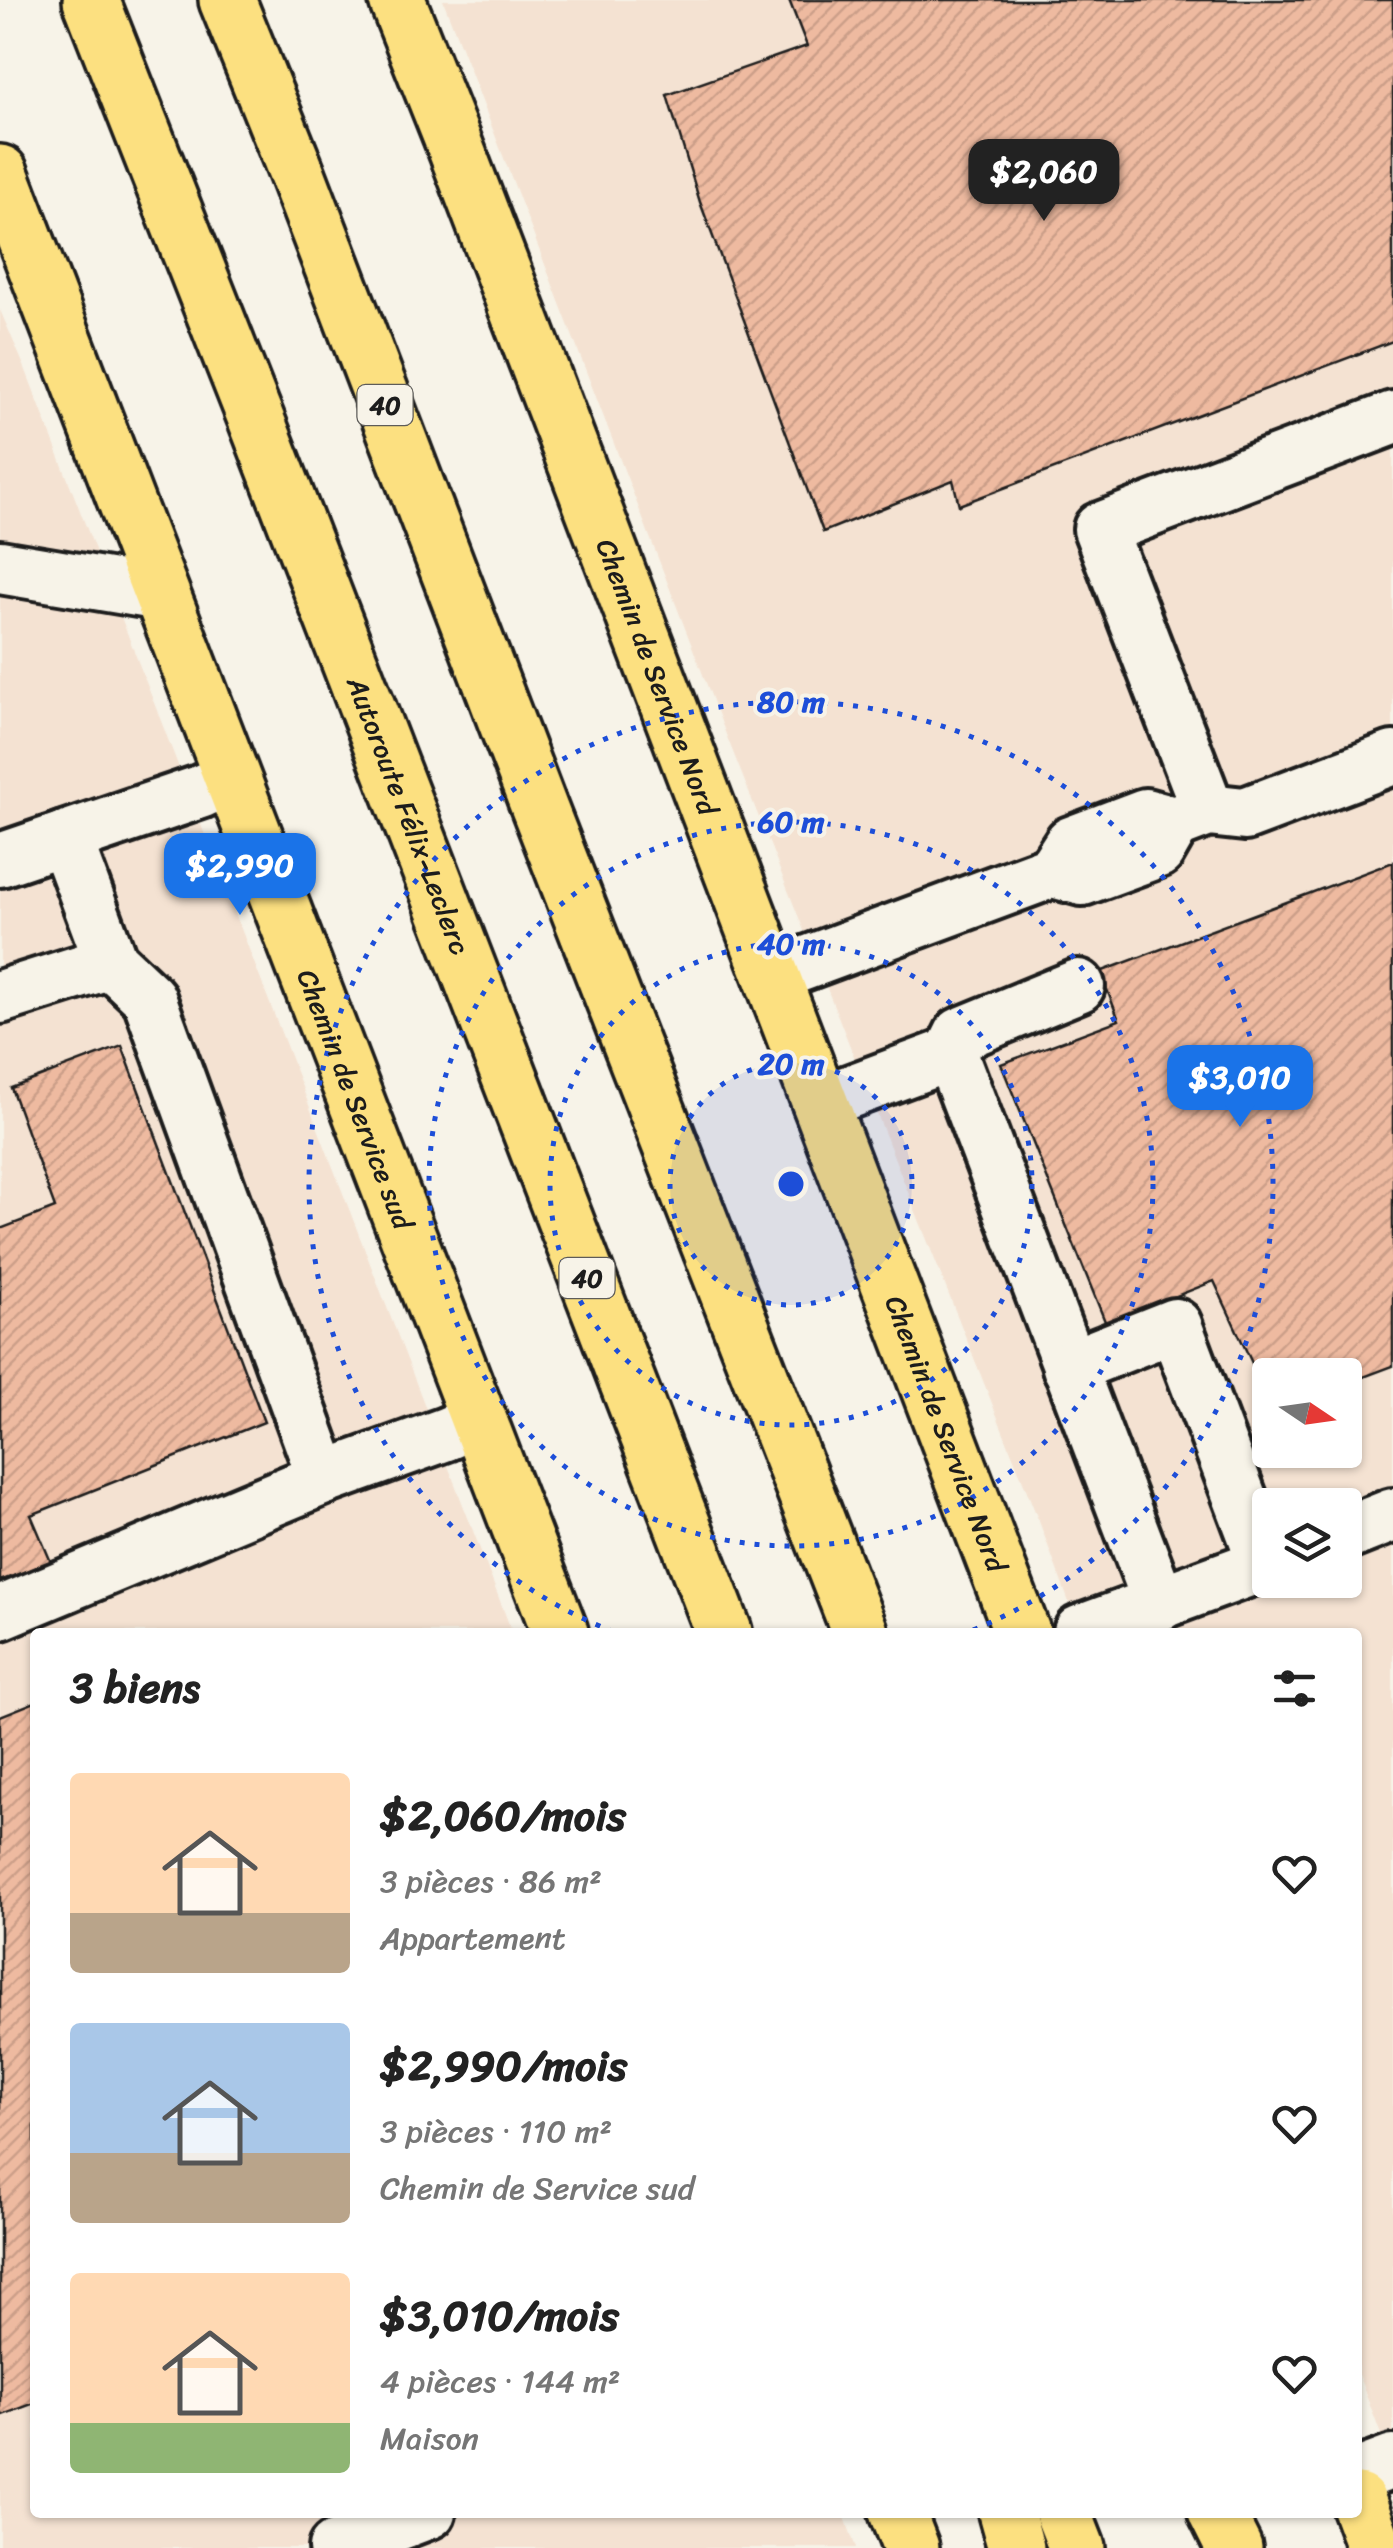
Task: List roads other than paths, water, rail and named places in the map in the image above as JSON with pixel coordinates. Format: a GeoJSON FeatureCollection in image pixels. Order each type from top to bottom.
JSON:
{"type":"FeatureCollection","features":[{"type":"Feature","properties":{"kind":"main road","name":"Autoroute Félix-Leclerc"},"geometry":{"type":"LineString","coordinates":[[90,0],[256,419],[722,1628]]}},
{"type":"Feature","properties":{"kind":"main road","name":"40"},"geometry":{"type":"LineString","coordinates":[[227,0],[858,1628]]}},
{"type":"Feature","properties":{"kind":"main road","name":"Chemin de Service Nord"},"geometry":{"type":"LineString","coordinates":[[396,0],[1020,1628]]}},
{"type":"Feature","properties":{"kind":"main road","name":"Chemin de Service sud"},"geometry":{"type":"LineString","coordinates":[[0,173],[558,1628]]}},
{"type":"Feature","properties":{"kind":"main road"},"geometry":{"type":"LineString","coordinates":[[1362,2513],[1375,2548]]}},
{"type":"Feature","properties":{"kind":"main road"},"geometry":{"type":"LineString","coordinates":[[899,2518],[911,2548]]}},
{"type":"Feature","properties":{"kind":"main road"},"geometry":{"type":"LineString","coordinates":[[1008,2518],[1016,2548]]}},
{"type":"Feature","properties":{"kind":"main road"},"geometry":{"type":"LineString","coordinates":[[1066,2518],[1077,2548]]}},
{"type":"Feature","properties":{"kind":"main road"},"geometry":{"type":"LineString","coordinates":[[1203,2518],[1214,2548]]}},
{"type":"Feature","properties":{"kind":"main road"},"geometry":{"type":"LineString","coordinates":[[1219,2518],[1234,2548]]}},
{"type":"Feature","properties":{"kind":"lane"},"geometry":{"type":"LineString","coordinates":[[1191,816],[1100,529],[1393,418]]}},
{"type":"Feature","properties":{"kind":"lane"},"geometry":{"type":"LineString","coordinates":[[0,567],[162,594]]}},
{"type":"Feature","properties":{"kind":"lane"},"geometry":{"type":"LineString","coordinates":[[771,976],[1053,871],[1082,879],[1158,852],[1191,816],[1246,814],[1393,758]]}},
{"type":"Feature","properties":{"kind":"lane"},"geometry":{"type":"LineString","coordinates":[[0,860],[200,792],[232,777]]}},
{"type":"Feature","properties":{"kind":"lane"},"geometry":{"type":"LineString","coordinates":[[65,838],[111,962],[149,998],[324,1478]]}},
{"type":"Feature","properties":{"kind":"lane"},"geometry":{"type":"LineString","coordinates":[[0,997],[111,962]]}},
{"type":"Feature","properties":{"kind":"lane"},"geometry":{"type":"LineString","coordinates":[[820,1104],[950,1054],[960,1034],[1078,986]]}},
{"type":"Feature","properties":{"kind":"lane"},"geometry":{"type":"LineString","coordinates":[[950,1054],[1160,1604]]}},
{"type":"Feature","properties":{"kind":"lane"},"geometry":{"type":"LineString","coordinates":[[1069,1367],[1176,1325],[1252,1522]]}},
{"type":"Feature","properties":{"kind":"lane"},"geometry":{"type":"LineString","coordinates":[[0,1613],[324,1478],[478,1420]]}},
{"type":"Feature","properties":{"kind":"lane"},"geometry":{"type":"LineString","coordinates":[[1362,1527],[1393,1515]]}},
{"type":"Feature","properties":{"kind":"lane"},"geometry":{"type":"LineString","coordinates":[[1091,1628],[1252,1569]]}},
{"type":"Feature","properties":{"kind":"lane"},"geometry":{"type":"LineString","coordinates":[[1362,2474],[1393,2462]]}},
{"type":"Feature","properties":{"kind":"lane"},"geometry":{"type":"LineString","coordinates":[[335,2548],[412,2518]]}}]}
